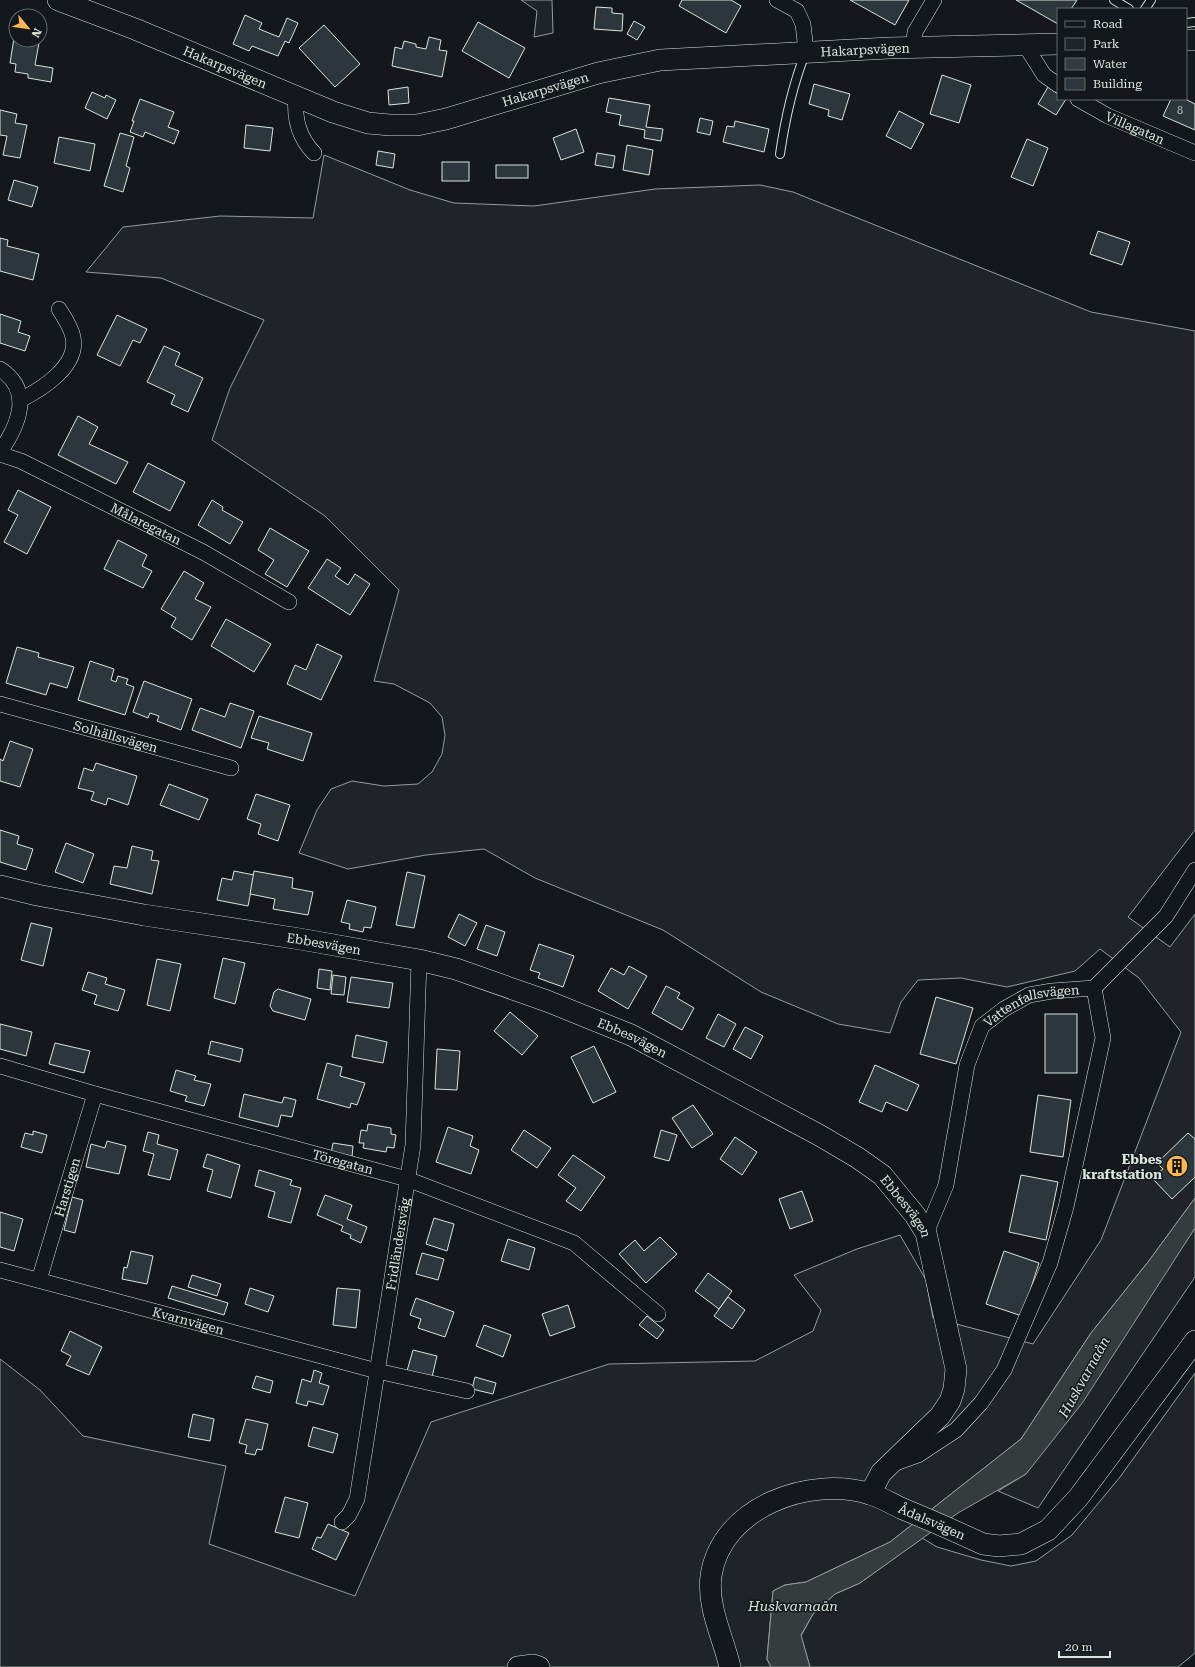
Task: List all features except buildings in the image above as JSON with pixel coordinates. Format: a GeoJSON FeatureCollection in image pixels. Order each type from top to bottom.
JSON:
{"type":"FeatureCollection","features":[{"type":"Feature","properties":{"kind":"street","name":"Hakarpsvägen"},"geometry":{"type":"LineString","coordinates":[[58,0],[135,29],[296,96],[368,123],[417,125],[446,119],[598,73],[660,60],[806,52],[1057,44]]}},
{"type":"Feature","properties":{"kind":"street"},"geometry":{"type":"LineString","coordinates":[[777,0],[797,11],[803,24],[806,52]]}},
{"type":"Feature","properties":{"kind":"street"},"geometry":{"type":"LineString","coordinates":[[913,48],[915,32],[934,0]]}},
{"type":"Feature","properties":{"kind":"street"},"geometry":{"type":"LineString","coordinates":[[1025,45],[1044,76],[1057,84]]}},
{"type":"Feature","properties":{"kind":"street"},"geometry":{"type":"LineString","coordinates":[[296,96],[295,108],[298,129],[307,146],[314,152]]}},
{"type":"Feature","properties":{"kind":"street","name":"Villagatan"},"geometry":{"type":"LineString","coordinates":[[1080,100],[1108,116],[1195,153]]}},
{"type":"Feature","properties":{"kind":"street"},"geometry":{"type":"LineString","coordinates":[[20,400],[41,390],[57,376],[66,364],[72,350],[73,337],[59,309]]}},
{"type":"Feature","properties":{"kind":"street"},"geometry":{"type":"LineString","coordinates":[[0,368],[6,372],[16,386],[20,400],[20,414],[13,433],[0,453]]}},
{"type":"Feature","properties":{"kind":"street","name":"Målaregatan"},"geometry":{"type":"LineString","coordinates":[[0,453],[21,461],[203,552],[289,602]]}},
{"type":"Feature","properties":{"kind":"street","name":"Solhällsvägen"},"geometry":{"type":"LineString","coordinates":[[0,704],[231,768]]}},
{"type":"Feature","properties":{"kind":"street","name":"Vattenfallsvägen"},"geometry":{"type":"LineString","coordinates":[[926,1233],[946,1185],[967,1065],[982,1026],[1004,1009],[1029,995],[1052,991],[1094,988],[1166,916],[1195,870]]}},
{"type":"Feature","properties":{"kind":"street","name":"Ebbesvägen"},"geometry":{"type":"LineString","coordinates":[[0,886],[37,895],[144,915],[300,939],[419,960],[456,969],[533,996],[631,1035],[819,1135],[858,1158],[882,1175],[915,1216],[926,1233],[956,1369],[954,1389],[950,1401],[940,1416],[881,1473],[878,1498]]}},
{"type":"Feature","properties":{"kind":"street","name":"Fridländersväg"},"geometry":{"type":"LineString","coordinates":[[342,1522],[349,1515],[357,1499],[413,1145],[419,960]]}},
{"type":"Feature","properties":{"kind":"street"},"geometry":{"type":"LineString","coordinates":[[889,1465],[918,1455],[956,1430],[981,1403],[1004,1370],[1044,1277],[1050,1263],[1066,1207],[1103,1038],[1094,988]]}},
{"type":"Feature","properties":{"kind":"street","name":"Töregatan"},"geometry":{"type":"LineString","coordinates":[[0,1066],[95,1094],[407,1179],[574,1243],[658,1314]]}},
{"type":"Feature","properties":{"kind":"street","name":"Harstigen"},"geometry":{"type":"LineString","coordinates":[[39,1280],[95,1094]]}},
{"type":"Feature","properties":{"kind":"street","name":"Kvarnvägen"},"geometry":{"type":"LineString","coordinates":[[0,1270],[377,1371],[467,1391]]}},
{"type":"Feature","properties":{"kind":"street","name":"Ådalsvägen"},"geometry":{"type":"LineString","coordinates":[[730,1667],[711,1604],[711,1576],[718,1552],[734,1530],[758,1509],[786,1495],[815,1489],[838,1488],[878,1498],[984,1544],[999,1546],[1022,1544],[1048,1530],[1078,1498],[1195,1341]]}},
{"type":"Feature","properties":{"kind":"street"},"geometry":{"type":"LineString","coordinates":[[518,1667],[533,1665],[539,1667]]}},
{"type":"Feature","properties":{"kind":"lane"},"geometry":{"type":"LineString","coordinates":[[1114,0],[1127,8]]}},
{"type":"Feature","properties":{"kind":"lane"},"geometry":{"type":"LineString","coordinates":[[780,154],[785,122],[796,78],[806,52]]}},
{"type":"Feature","properties":{"kind":"green space"},"geometry":{"type":"Polygon","coordinates":[[[521,0],[552,0],[553,33],[534,37],[537,11],[521,0]]]}},
{"type":"Feature","properties":{"kind":"green space"},"geometry":{"type":"Polygon","coordinates":[[[324,155],[410,190],[454,203],[534,206],[655,189],[760,185],[793,192],[1091,312],[1195,331],[1195,830],[1128,917],[1170,947],[1195,914],[1195,1198],[1148,1262],[1091,1333],[1021,1439],[890,1542],[806,1582],[785,1585],[773,1591],[767,1659],[771,1667],[0,1667],[0,1359],[40,1390],[83,1436],[226,1466],[209,1544],[355,1596],[431,1422],[609,1364],[755,1361],[813,1331],[821,1310],[794,1275],[857,1249],[900,1235],[926,1280],[933,1318],[1033,1344],[1101,1240],[1181,1032],[1139,978],[1100,949],[1075,971],[1007,987],[961,978],[918,980],[901,1002],[890,1033],[838,1024],[761,992],[663,930],[535,878],[484,849],[426,855],[348,869],[299,853],[317,810],[331,789],[352,781],[384,786],[418,784],[432,772],[442,754],[445,735],[442,717],[430,703],[394,684],[374,681],[399,590],[325,516],[212,440],[230,388],[264,320],[161,278],[86,272],[123,227],[220,216],[313,218],[324,155]]]}},
{"type":"Feature","properties":{"kind":"green space"},"geometry":{"type":"Polygon","coordinates":[[[1195,1228],[1195,1277],[1038,1508],[998,1491],[1026,1474],[1195,1228]]]}},
{"type":"Feature","properties":{"kind":"green space"},"geometry":{"type":"Polygon","coordinates":[[[1195,1373],[1195,1653],[1178,1667],[810,1667],[801,1636],[813,1614],[835,1594],[860,1583],[922,1538],[937,1547],[981,1560],[1011,1566],[1036,1561],[1072,1535],[1120,1477],[1195,1373]]]}},
{"type":"Feature","properties":{"kind":"water","name":"Huskvarnaån"},"geometry":{"type":"Polygon","coordinates":[[[1195,1198],[1195,1228],[1083,1402],[1026,1474],[958,1513],[860,1583],[835,1594],[813,1614],[801,1635],[810,1667],[771,1667],[767,1659],[773,1591],[785,1585],[806,1582],[890,1542],[1021,1439],[1091,1333],[1148,1262],[1195,1198]]]}},
{"type":"Feature","properties":{"kind":"place","name":"Ebbes kraftstation"},"geometry":{"type":"Point","coordinates":[1177,1166]}}]}
